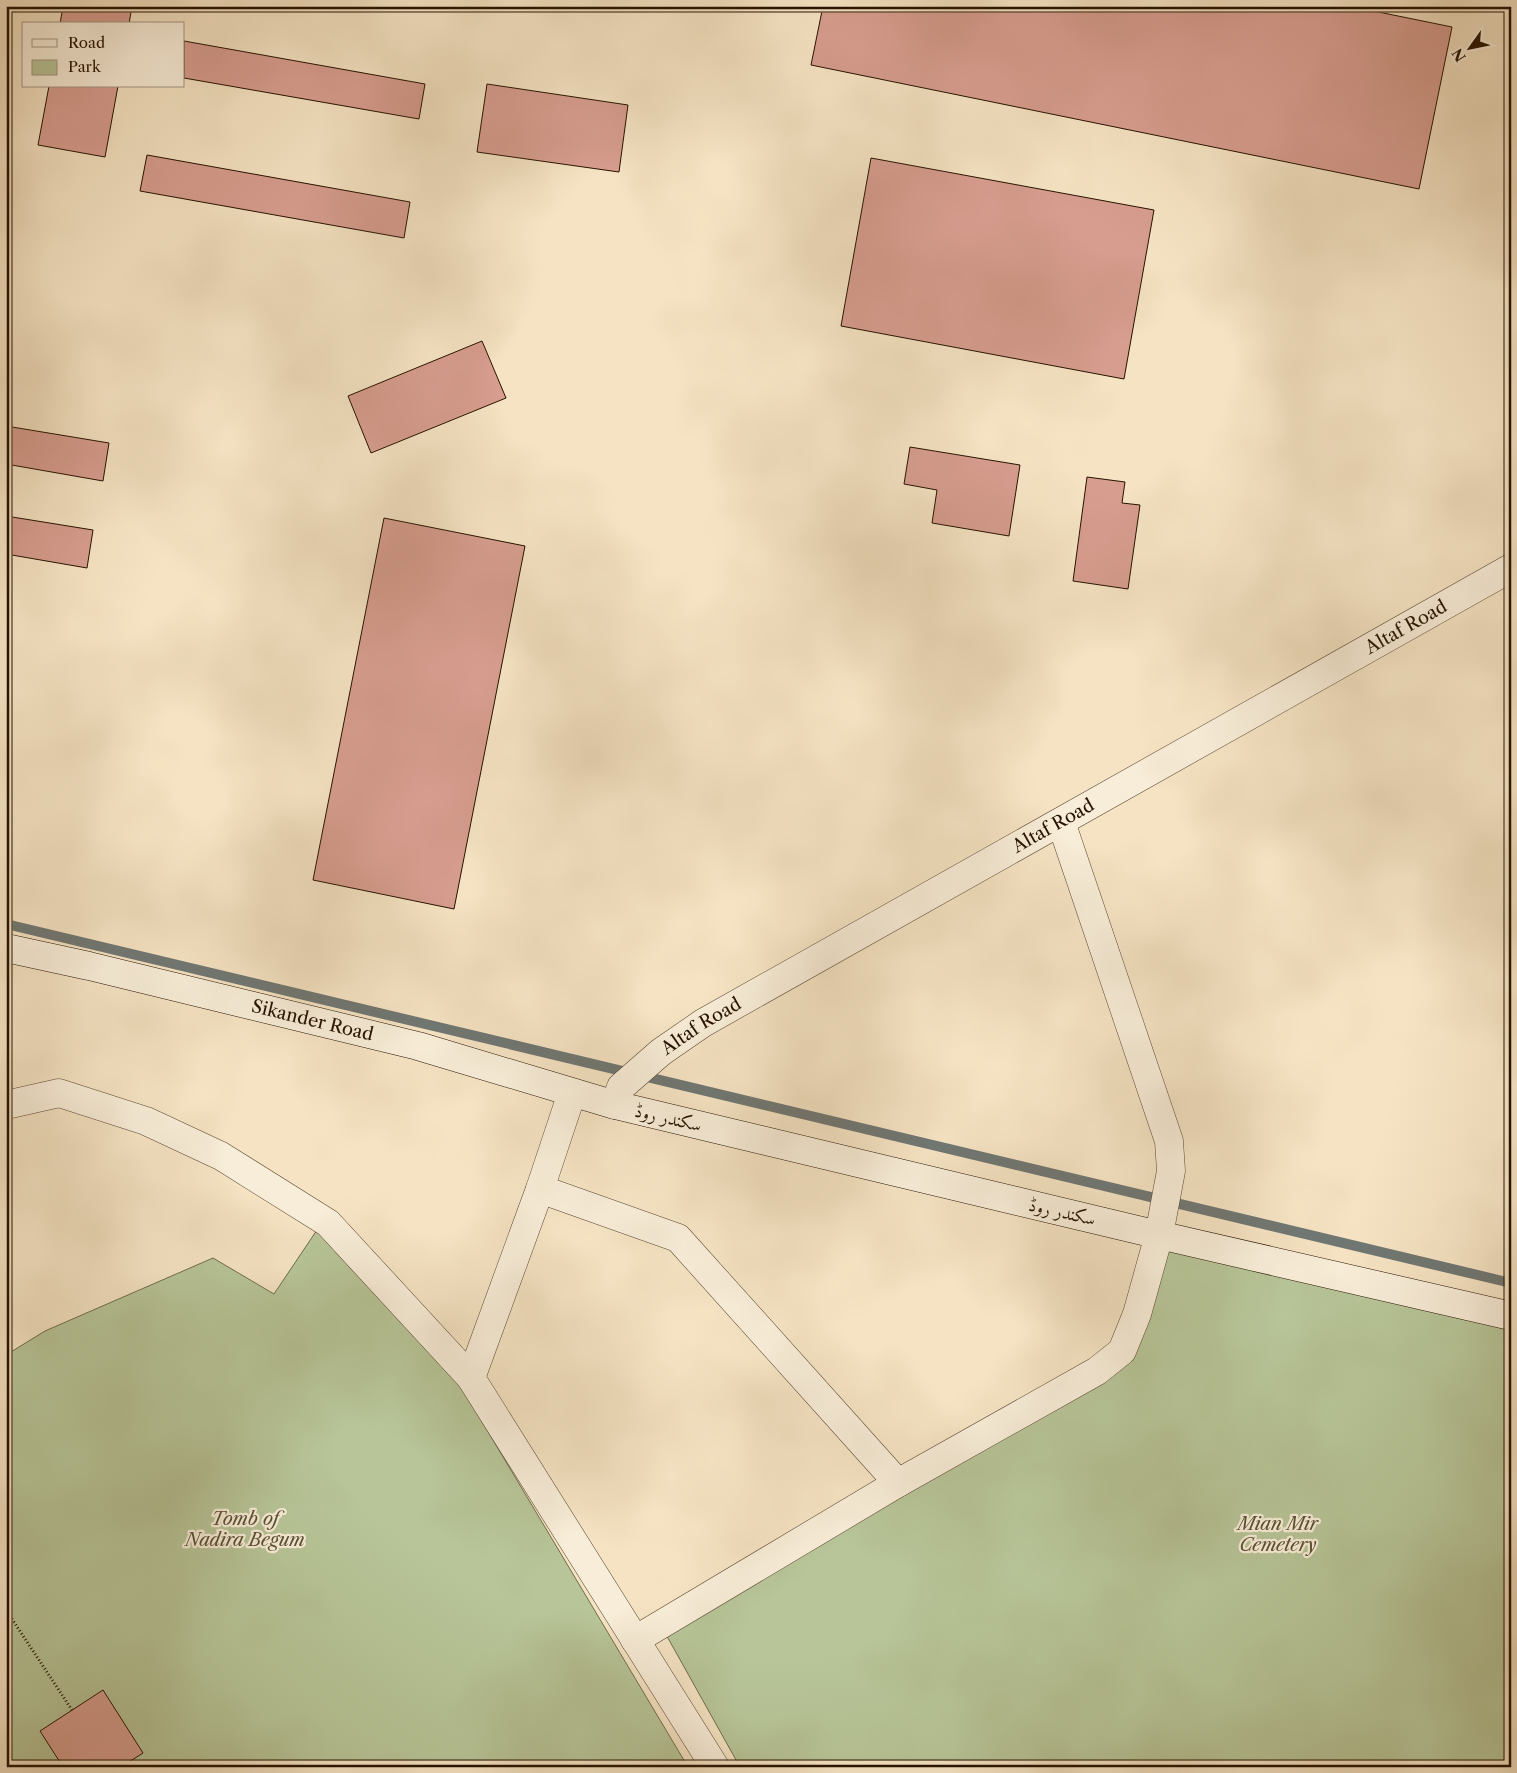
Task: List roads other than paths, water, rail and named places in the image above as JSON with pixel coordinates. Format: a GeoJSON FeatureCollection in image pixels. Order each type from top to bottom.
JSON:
{"type":"FeatureCollection","features":[{"type":"Feature","properties":{"kind":"street","name":"Altaf Road"},"geometry":{"type":"LineString","coordinates":[[618,1096],[661,1052],[703,1023],[1511,568]]}},
{"type":"Feature","properties":{"kind":"street"},"geometry":{"type":"LineString","coordinates":[[635,1640],[898,1483],[1097,1371],[1122,1351],[1137,1314],[1159,1235],[1170,1171],[1169,1141],[1061,822]]}},
{"type":"Feature","properties":{"kind":"street","name":"Sikander Road"},"geometry":{"type":"LineString","coordinates":[[6,948],[89,966],[418,1046],[572,1093],[618,1096]]}},
{"type":"Feature","properties":{"kind":"street"},"geometry":{"type":"LineString","coordinates":[[471,1378],[540,1189],[572,1093]]}},
{"type":"Feature","properties":{"kind":"street"},"geometry":{"type":"LineString","coordinates":[[6,1105],[59,1094],[146,1121],[222,1156],[328,1223],[471,1378],[715,1767]]}},
{"type":"Feature","properties":{"kind":"street","name":"سکندر روڈ"},"geometry":{"type":"LineString","coordinates":[[618,1096],[1159,1235],[1511,1316]]}},
{"type":"Feature","properties":{"kind":"street"},"geometry":{"type":"LineString","coordinates":[[540,1189],[678,1238],[898,1483]]}},
{"type":"Feature","properties":{"kind":"waterway"},"geometry":{"type":"LineString","coordinates":[[6,924],[1511,1283]]}},
{"type":"Feature","properties":{"kind":"park label","name":"Tomb of Nadira Begum"},"geometry":{"type":"Point","coordinates":[245,1529]}},
{"type":"Feature","properties":{"kind":"park label","name":"Mian Mir Cemetery"},"geometry":{"type":"Point","coordinates":[1278,1534]}}]}
